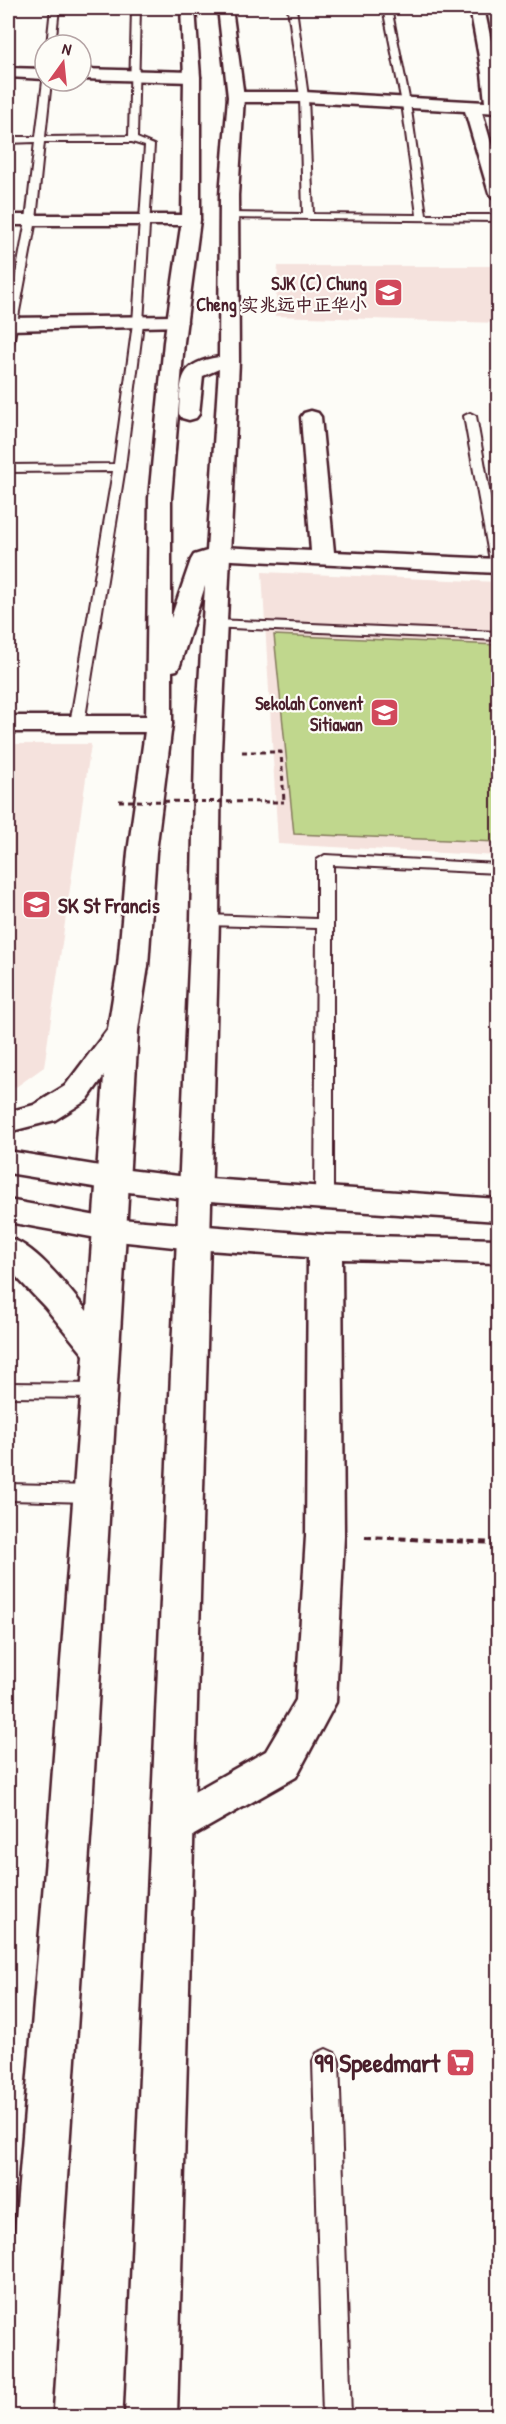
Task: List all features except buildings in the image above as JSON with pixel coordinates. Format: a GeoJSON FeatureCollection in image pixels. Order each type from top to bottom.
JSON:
{"type":"FeatureCollection","features":[{"type":"Feature","properties":{"kind":"main road"},"geometry":{"type":"LineString","coordinates":[[25,2416],[70,1810],[123,1030],[133,966],[142,852],[159,724],[160,498],[185,321],[198,76],[188,8]]}},
{"type":"Feature","properties":{"kind":"main road"},"geometry":{"type":"LineString","coordinates":[[228,98],[303,98],[496,108],[491,42],[477,8]]}},
{"type":"Feature","properties":{"kind":"main road"},"geometry":{"type":"LineString","coordinates":[[212,29],[225,10]]}},
{"type":"Feature","properties":{"kind":"main road"},"geometry":{"type":"LineString","coordinates":[[151,2416],[205,921],[208,751],[229,361],[230,216],[225,10]]}},
{"type":"Feature","properties":{"kind":"main road"},"geometry":{"type":"LineString","coordinates":[[8,73],[33,74]]}},
{"type":"Feature","properties":{"kind":"main road"},"geometry":{"type":"LineString","coordinates":[[93,74],[198,76]]}},
{"type":"Feature","properties":{"kind":"main road"},"geometry":{"type":"LineString","coordinates":[[472,106],[498,193]]}},
{"type":"Feature","properties":{"kind":"main road"},"geometry":{"type":"LineString","coordinates":[[192,211],[208,152]]}},
{"type":"Feature","properties":{"kind":"main road"},"geometry":{"type":"LineString","coordinates":[[8,220],[145,220],[192,211]]}},
{"type":"Feature","properties":{"kind":"main road"},"geometry":{"type":"LineString","coordinates":[[207,235],[230,216]]}},
{"type":"Feature","properties":{"kind":"main road"},"geometry":{"type":"LineString","coordinates":[[9,324],[185,321]]}},
{"type":"Feature","properties":{"kind":"main road"},"geometry":{"type":"LineString","coordinates":[[188,434],[192,374],[198,367],[229,361]]}},
{"type":"Feature","properties":{"kind":"main road"},"geometry":{"type":"LineString","coordinates":[[311,417],[323,557]]}},
{"type":"Feature","properties":{"kind":"main road"},"geometry":{"type":"LineString","coordinates":[[160,498],[181,465]]}},
{"type":"Feature","properties":{"kind":"main road"},"geometry":{"type":"LineString","coordinates":[[160,690],[202,560],[220,554],[498,566]]}},
{"type":"Feature","properties":{"kind":"main road"},"geometry":{"type":"LineString","coordinates":[[8,724],[159,724]]}},
{"type":"Feature","properties":{"kind":"main road"},"geometry":{"type":"LineString","coordinates":[[8,1122],[44,1113],[76,1093],[123,1030]]}},
{"type":"Feature","properties":{"kind":"main road"},"geometry":{"type":"LineString","coordinates":[[8,1162],[112,1179],[195,1188],[498,1210]]}},
{"type":"Feature","properties":{"kind":"main road"},"geometry":{"type":"LineString","coordinates":[[8,1211],[108,1229],[193,1237],[325,1247],[498,1251]]}},
{"type":"Feature","properties":{"kind":"main road"},"geometry":{"type":"LineString","coordinates":[[172,1826],[281,1764],[316,1702],[325,1536],[325,1247]]}},
{"type":"Feature","properties":{"kind":"main road"},"geometry":{"type":"LineString","coordinates":[[8,1250],[25,1264],[64,1306],[101,1352]]}},
{"type":"Feature","properties":{"kind":"lane"},"geometry":{"type":"LineString","coordinates":[[52,33],[55,8]]}},
{"type":"Feature","properties":{"kind":"lane"},"geometry":{"type":"LineString","coordinates":[[133,140],[136,8]]}},
{"type":"Feature","properties":{"kind":"lane"},"geometry":{"type":"LineString","coordinates":[[292,8],[303,98],[308,216]]}},
{"type":"Feature","properties":{"kind":"lane"},"geometry":{"type":"LineString","coordinates":[[387,8],[406,103],[422,217]]}},
{"type":"Feature","properties":{"kind":"lane"},"geometry":{"type":"LineString","coordinates":[[8,344],[9,324],[31,220],[46,93]]}},
{"type":"Feature","properties":{"kind":"lane"},"geometry":{"type":"LineString","coordinates":[[8,140],[133,140],[150,145],[138,323],[119,467],[77,724]]}},
{"type":"Feature","properties":{"kind":"lane"},"geometry":{"type":"LineString","coordinates":[[230,216],[498,218]]}},
{"type":"Feature","properties":{"kind":"lane"},"geometry":{"type":"LineString","coordinates":[[470,416],[498,566]]}},
{"type":"Feature","properties":{"kind":"lane"},"geometry":{"type":"LineString","coordinates":[[8,468],[119,467]]}},
{"type":"Feature","properties":{"kind":"lane"},"geometry":{"type":"LineString","coordinates":[[215,624],[498,636]]}},
{"type":"Feature","properties":{"kind":"lane"},"geometry":{"type":"LineString","coordinates":[[324,1198],[326,860],[498,869]]}},
{"type":"Feature","properties":{"kind":"lane"},"geometry":{"type":"LineString","coordinates":[[205,921],[325,924]]}},
{"type":"Feature","properties":{"kind":"lane"},"geometry":{"type":"LineString","coordinates":[[8,1390],[98,1391]]}},
{"type":"Feature","properties":{"kind":"lane"},"geometry":{"type":"LineString","coordinates":[[8,1492],[91,1494]]}},
{"type":"Feature","properties":{"kind":"lane"},"geometry":{"type":"LineString","coordinates":[[326,2061],[337,2416]]}},
{"type":"Feature","properties":{"kind":"path"},"geometry":{"type":"LineString","coordinates":[[119,801],[284,802],[281,752],[208,751]]}},
{"type":"Feature","properties":{"kind":"path"},"geometry":{"type":"LineString","coordinates":[[325,1536],[498,1543]]}},
{"type":"Feature","properties":{"kind":"shaded area","name":"SJK (C) Chung Cheng 实兆远中正华小"},"geometry":{"type":"Polygon","coordinates":[[[278,266],[498,266],[498,323],[275,316],[278,266]]]}},
{"type":"Feature","properties":{"kind":"shaded area","name":"Sekolah Convent Sitiawan"},"geometry":{"type":"Polygon","coordinates":[[[262,572],[498,582],[498,856],[278,844],[262,572]]]}},
{"type":"Feature","properties":{"kind":"shaded area","name":"SK St Francis"},"geometry":{"type":"Polygon","coordinates":[[[8,744],[91,744],[44,1067],[16,1087],[8,1089],[8,744]]]}},
{"type":"Feature","properties":{"kind":"green space","name":"Sekolah Convent Sitiawan"},"geometry":{"type":"Polygon","coordinates":[[[274,635],[498,645],[498,842],[294,834],[274,635]]]}},
{"type":"Feature","properties":{"kind":"place","name":"SJK (C) Chung Cheng 实兆远中正华小"},"geometry":{"type":"Point","coordinates":[388,293]}},
{"type":"Feature","properties":{"kind":"place","name":"Sekolah Convent Sitiawan"},"geometry":{"type":"Point","coordinates":[384,713]}},
{"type":"Feature","properties":{"kind":"place","name":"SK St Francis"},"geometry":{"type":"Point","coordinates":[37,905]}},
{"type":"Feature","properties":{"kind":"place","name":"99 Speedmart"},"geometry":{"type":"Point","coordinates":[461,2062]}}]}
